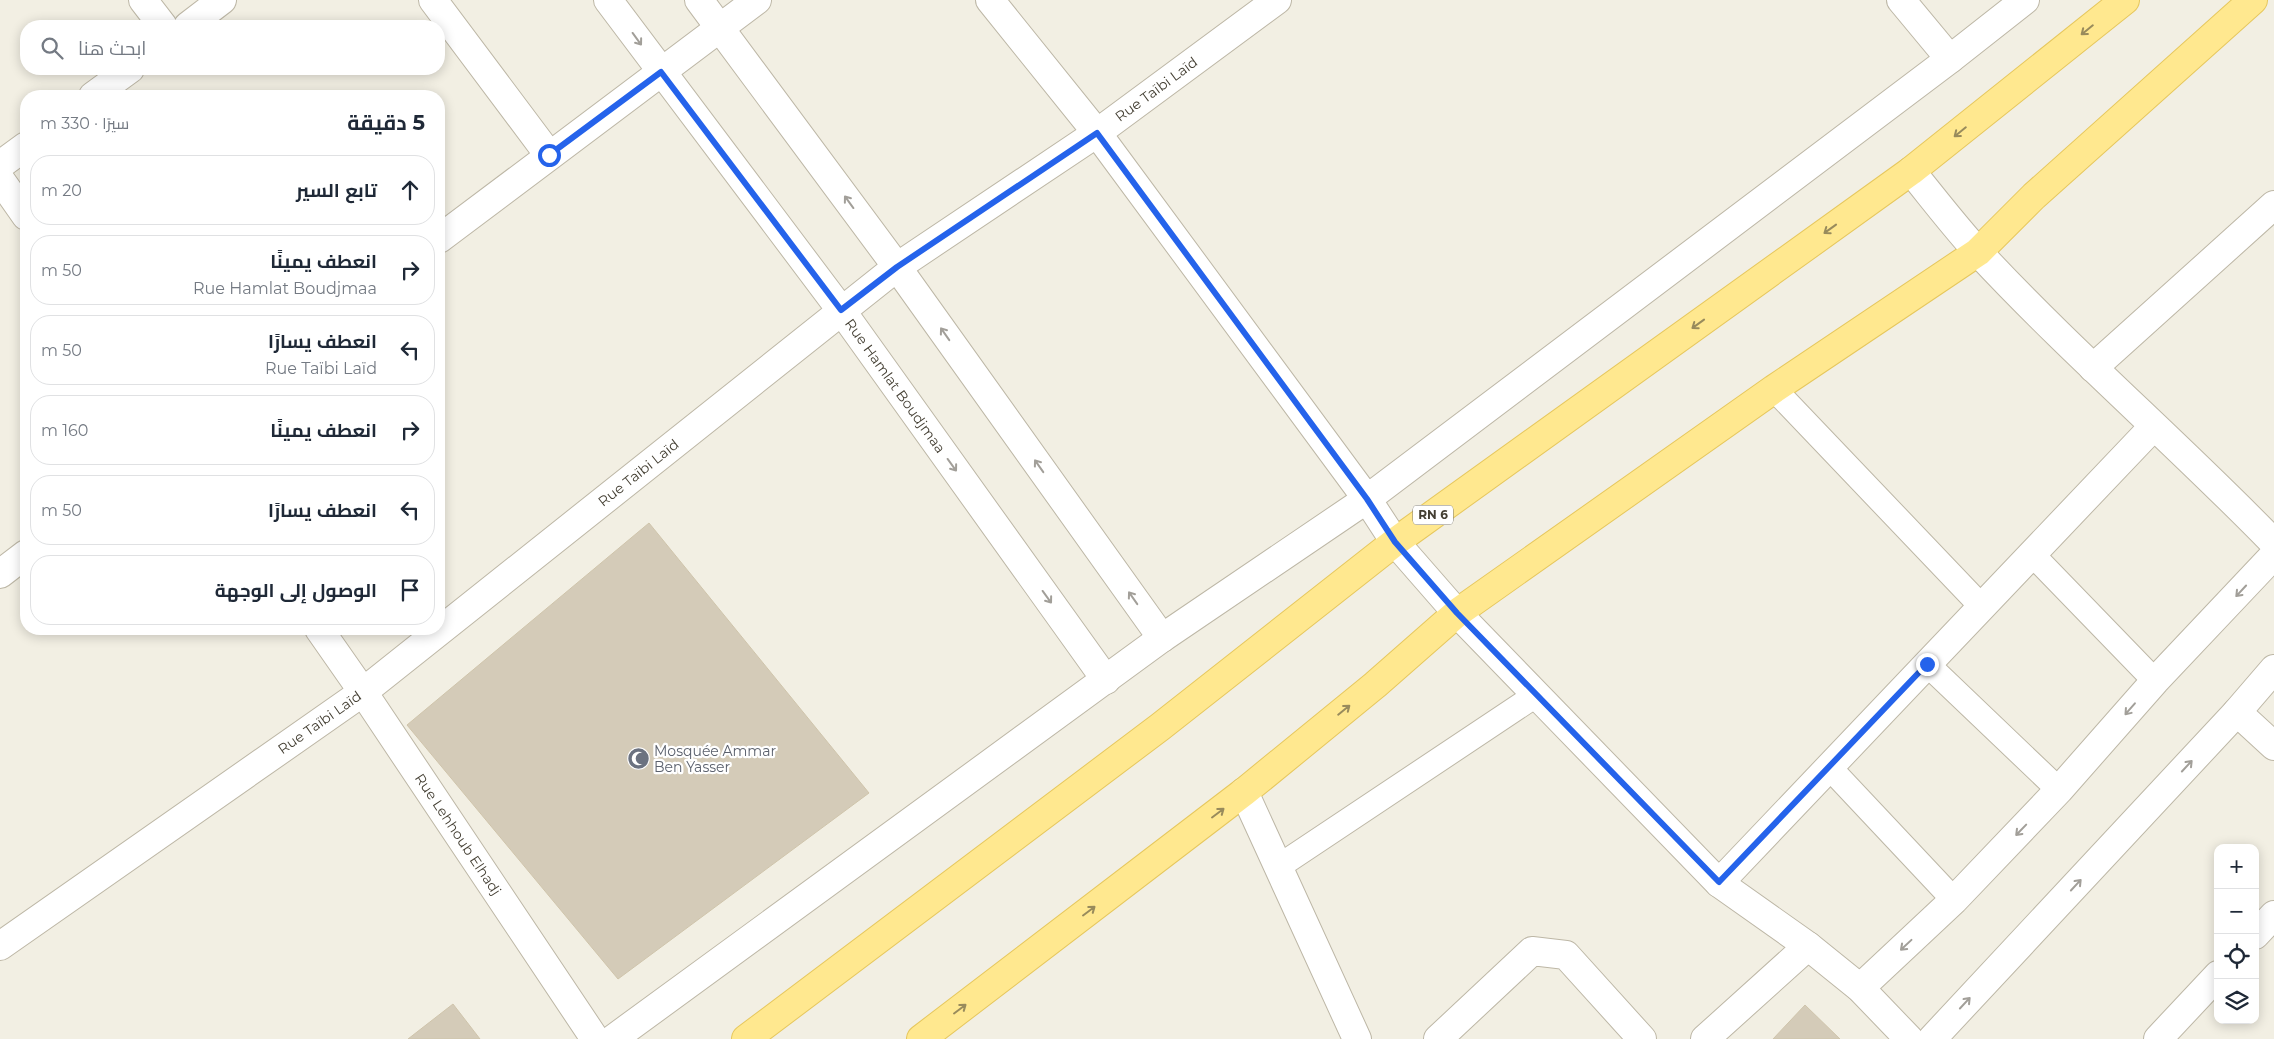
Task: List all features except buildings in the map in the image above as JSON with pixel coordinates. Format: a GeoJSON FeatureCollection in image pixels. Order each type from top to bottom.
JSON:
{"type":"FeatureCollection","features":[{"type":"Feature","properties":{"kind":"main road","name":"RN 6"},"geometry":{"type":"LineString","coordinates":[[746,1039],[1160,726],[1395,542],[1911,171],[2125,0]]}},
{"type":"Feature","properties":{"kind":"main road"},"geometry":{"type":"LineString","coordinates":[[921,1039],[1244,792],[1375,685],[1457,613],[1774,389],[1978,252],[2034,196],[2253,0]]}},
{"type":"Feature","properties":{"kind":"street"},"geometry":{"type":"LineString","coordinates":[[143,0],[158,20]]}},
{"type":"Feature","properties":{"kind":"street"},"geometry":{"type":"LineString","coordinates":[[196,20],[222,0]]}},
{"type":"Feature","properties":{"kind":"street"},"geometry":{"type":"LineString","coordinates":[[433,0],[549,155]]}},
{"type":"Feature","properties":{"kind":"street","name":"Rue Hamlat Boudjmaa"},"geometry":{"type":"LineString","coordinates":[[608,0],[841,310],[1106,680]]}},
{"type":"Feature","properties":{"kind":"street"},"geometry":{"type":"LineString","coordinates":[[699,0],[897,267],[1162,638]]}},
{"type":"Feature","properties":{"kind":"street"},"geometry":{"type":"LineString","coordinates":[[445,234],[719,26],[757,0]]}},
{"type":"Feature","properties":{"kind":"street"},"geometry":{"type":"LineString","coordinates":[[990,0],[1097,133],[1367,499],[1395,542],[1457,613],[1719,882],[1808,946],[1860,988],[1909,1039]]}},
{"type":"Feature","properties":{"kind":"street","name":"Rue Taïbi Laïd"},"geometry":{"type":"LineString","coordinates":[[445,626],[897,267],[1097,133],[1277,0]]}},
{"type":"Feature","properties":{"kind":"street"},"geometry":{"type":"LineString","coordinates":[[1901,0],[1950,59]]}},
{"type":"Feature","properties":{"kind":"street"},"geometry":{"type":"LineString","coordinates":[[613,1039],[1162,638],[1367,499],[1950,59],[2025,0]]}},
{"type":"Feature","properties":{"kind":"street"},"geometry":{"type":"LineString","coordinates":[[101,90],[122,75]]}},
{"type":"Feature","properties":{"kind":"street"},"geometry":{"type":"LineString","coordinates":[[0,165],[20,150]]}},
{"type":"Feature","properties":{"kind":"street"},"geometry":{"type":"LineString","coordinates":[[1911,171],[1978,252],[2153,427],[2216,484],[2274,543]]}},
{"type":"Feature","properties":{"kind":"street"},"geometry":{"type":"LineString","coordinates":[[0,179],[20,207]]}},
{"type":"Feature","properties":{"kind":"street"},"geometry":{"type":"LineString","coordinates":[[2093,368],[2274,205]]}},
{"type":"Feature","properties":{"kind":"street"},"geometry":{"type":"LineString","coordinates":[[1719,882],[2153,427]]}},
{"type":"Feature","properties":{"kind":"street"},"geometry":{"type":"LineString","coordinates":[[1860,988],[1954,900],[2059,790],[2155,681],[2274,555]]}},
{"type":"Feature","properties":{"kind":"street"},"geometry":{"type":"LineString","coordinates":[[0,574],[20,559]]}},
{"type":"Feature","properties":{"kind":"street","name":"Rue Lehhoub Elhadj"},"geometry":{"type":"LineString","coordinates":[[323,635],[595,1039]]}},
{"type":"Feature","properties":{"kind":"street","name":"Rue Taïbi Laïd"},"geometry":{"type":"LineString","coordinates":[[0,946],[363,692],[434,635]]}},
{"type":"Feature","properties":{"kind":"street"},"geometry":{"type":"LineString","coordinates":[[1932,1039],[2238,712],[2274,670]]}},
{"type":"Feature","properties":{"kind":"street"},"geometry":{"type":"LineString","coordinates":[[2238,712],[2274,746]]}},
{"type":"Feature","properties":{"kind":"street"},"geometry":{"type":"LineString","coordinates":[[1244,792],[1357,1039]]}},
{"type":"Feature","properties":{"kind":"street"},"geometry":{"type":"LineString","coordinates":[[2256,934],[2274,915]]}},
{"type":"Feature","properties":{"kind":"street"},"geometry":{"type":"LineString","coordinates":[[1705,1039],[1808,946]]}},
{"type":"Feature","properties":{"kind":"street"},"geometry":{"type":"LineString","coordinates":[[1438,1039],[1532,951],[1566,955],[1642,1039]]}},
{"type":"Feature","properties":{"kind":"street"},"geometry":{"type":"LineString","coordinates":[[2158,1039],[2214,979]]}},
{"type":"Feature","properties":{"kind":"lane"},"geometry":{"type":"LineString","coordinates":[[1774,389],[1982,607]]}},
{"type":"Feature","properties":{"kind":"lane"},"geometry":{"type":"LineString","coordinates":[[2032,554],[2155,681]]}},
{"type":"Feature","properties":{"kind":"lane"},"geometry":{"type":"LineString","coordinates":[[1927,664],[2059,790]]}},
{"type":"Feature","properties":{"kind":"lane"},"geometry":{"type":"LineString","coordinates":[[1278,867],[1536,695]]}},
{"type":"Feature","properties":{"kind":"lane"},"geometry":{"type":"LineString","coordinates":[[1830,766],[1954,900]]}},
{"type":"Feature","properties":{"kind":"place","name":"Mosquée Ammar Ben Yasser"},"geometry":{"type":"Point","coordinates":[638,759]}},
{"type":"Feature","properties":{"kind":"route"},"geometry":{"type":"LineString","coordinates":[[549,155],[661,72],[841,310],[897,267],[1097,133],[1367,499],[1395,542],[1457,613],[1719,882],[1927,664]]}}]}
